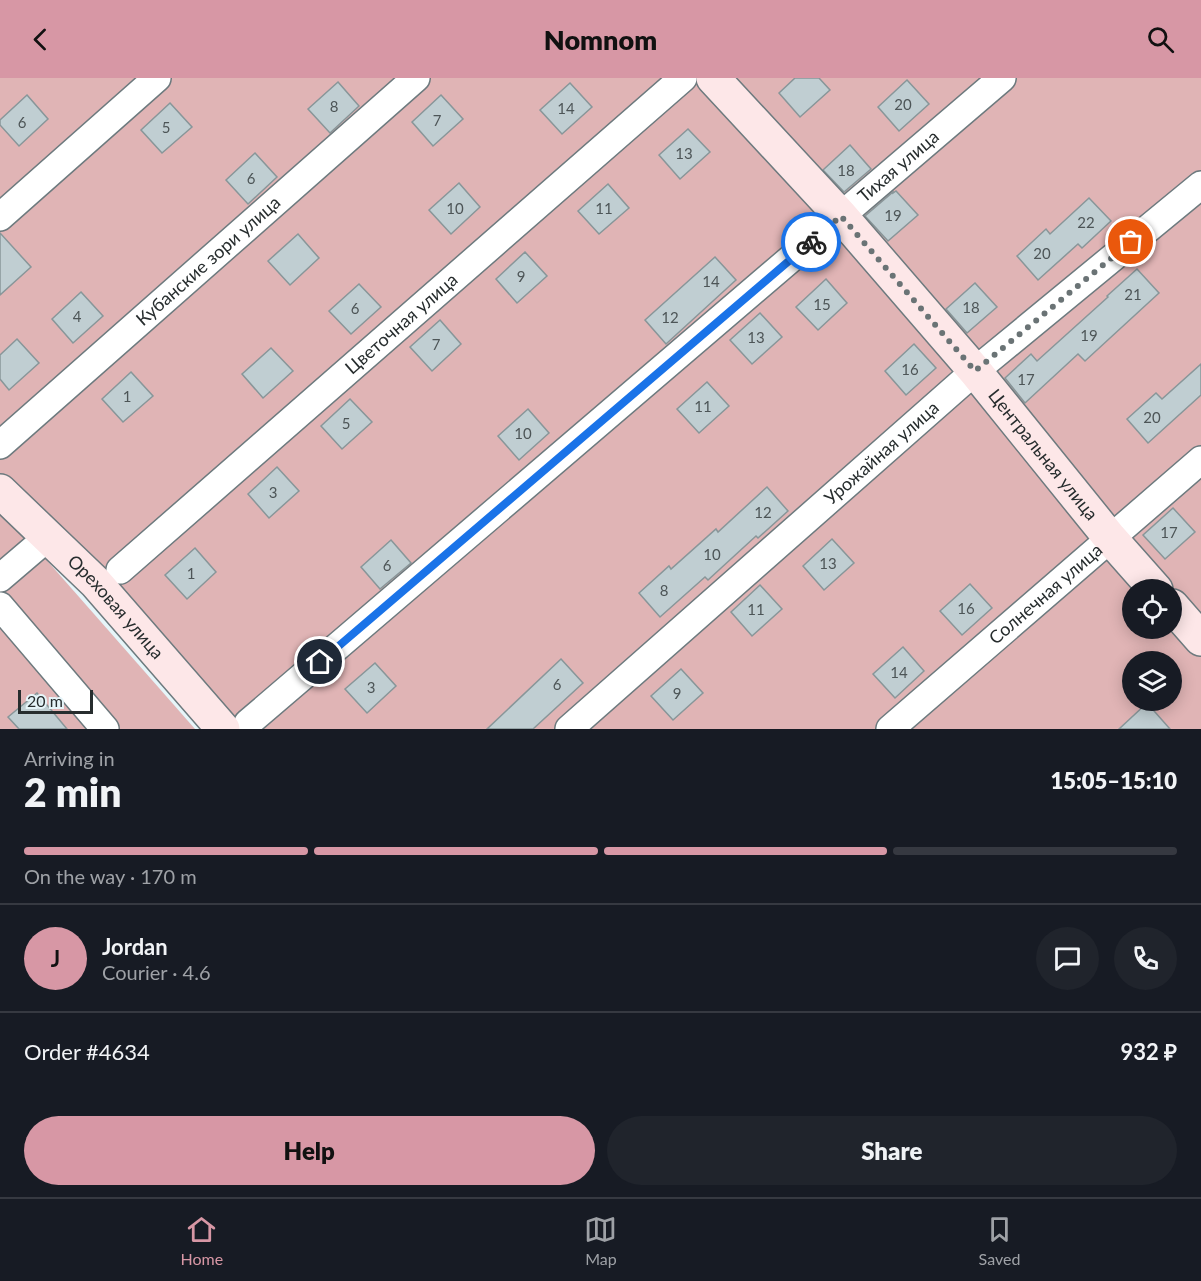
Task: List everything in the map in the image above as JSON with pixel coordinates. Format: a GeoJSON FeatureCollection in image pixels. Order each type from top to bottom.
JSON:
{"type":"FeatureCollection","features":[{"type":"Feature","properties":{"kind":"street"},"geometry":{"type":"LineString","coordinates":[[0,218],[157,78]]}},
{"type":"Feature","properties":{"kind":"street","name":"Кубанские зори улица"},"geometry":{"type":"LineString","coordinates":[[0,445],[416,78]]}},
{"type":"Feature","properties":{"kind":"street","name":"Цветочная улица"},"geometry":{"type":"LineString","coordinates":[[120,570],[683,78]]}},
{"type":"Feature","properties":{"kind":"street","name":"Центральная улица"},"geometry":{"type":"LineString","coordinates":[[713,78],[841,216],[975,371],[1110,538],[1146,579]]}},
{"type":"Feature","properties":{"kind":"street","name":"Тихая улица"},"geometry":{"type":"LineString","coordinates":[[236,726],[1002,78]]}},
{"type":"Feature","properties":{"kind":"street","name":"Урожайная улица"},"geometry":{"type":"LineString","coordinates":[[569,729],[975,371],[1201,184]]}},
{"type":"Feature","properties":{"kind":"street","name":"Солнечная улица"},"geometry":{"type":"LineString","coordinates":[[890,729],[1201,460]]}},
{"type":"Feature","properties":{"kind":"street","name":"Ореховая улица"},"geometry":{"type":"LineString","coordinates":[[0,491],[95,582],[236,726]]}},
{"type":"Feature","properties":{"kind":"street"},"geometry":{"type":"LineString","coordinates":[[0,578],[48,537]]}},
{"type":"Feature","properties":{"kind":"street"},"geometry":{"type":"LineString","coordinates":[[0,606],[105,729]]}},
{"type":"Feature","properties":{"kind":"street"},"geometry":{"type":"LineString","coordinates":[[1182,617],[1201,639]]}},
{"type":"Feature","properties":{"kind":"shaded area"},"geometry":{"type":"Polygon","coordinates":[[[0,78],[1201,78],[1201,729],[206,729],[0,495],[0,78]]]}},
{"type":"Feature","properties":{"kind":"shaded area"},"geometry":{"type":"Polygon","coordinates":[[[0,507],[195,729],[0,729],[0,507]]]}},
{"type":"Feature","properties":{"kind":"building"},"geometry":{"type":"Polygon","coordinates":[[[795,78],[819,78],[830,90],[800,117],[779,93],[795,78]]]}},
{"type":"Feature","properties":{"kind":"building"},"geometry":{"type":"Polygon","coordinates":[[[907,80],[929,104],[899,131],[878,107],[907,80]]]}},
{"type":"Feature","properties":{"kind":"building"},"geometry":{"type":"Polygon","coordinates":[[[338,82],[359,106],[330,133],[308,109],[338,82]]]}},
{"type":"Feature","properties":{"kind":"building"},"geometry":{"type":"Polygon","coordinates":[[[570,83],[592,107],[562,134],[540,110],[570,83]]]}},
{"type":"Feature","properties":{"kind":"building"},"geometry":{"type":"Polygon","coordinates":[[[27,95],[48,119],[19,146],[0,125],[0,120],[27,95]]]}},
{"type":"Feature","properties":{"kind":"building"},"geometry":{"type":"Polygon","coordinates":[[[441,95],[463,119],[433,146],[412,122],[441,95]]]}},
{"type":"Feature","properties":{"kind":"building"},"geometry":{"type":"Polygon","coordinates":[[[170,103],[192,127],[162,153],[141,130],[170,103]]]}},
{"type":"Feature","properties":{"kind":"building"},"geometry":{"type":"Polygon","coordinates":[[[688,129],[710,152],[680,179],[659,155],[688,129]]]}},
{"type":"Feature","properties":{"kind":"building"},"geometry":{"type":"Polygon","coordinates":[[[850,145],[871,169],[844,192],[823,170],[850,145]]]}},
{"type":"Feature","properties":{"kind":"building"},"geometry":{"type":"Polygon","coordinates":[[[255,153],[277,177],[248,204],[226,180],[255,153]]]}},
{"type":"Feature","properties":{"kind":"building"},"geometry":{"type":"Polygon","coordinates":[[[459,183],[480,207],[451,234],[429,210],[459,183]]]}},
{"type":"Feature","properties":{"kind":"building"},"geometry":{"type":"Polygon","coordinates":[[[608,184],[629,208],[599,234],[578,211],[608,184]]]}},
{"type":"Feature","properties":{"kind":"building"},"geometry":{"type":"Polygon","coordinates":[[[896,191],[918,215],[888,241],[865,216],[896,191]]]}},
{"type":"Feature","properties":{"kind":"building"},"geometry":{"type":"Polygon","coordinates":[[[1089,198],[1111,221],[1082,248],[1078,244],[1038,280],[1017,256],[1046,229],[1050,234],[1089,198]]]}},
{"type":"Feature","properties":{"kind":"building"},"geometry":{"type":"Polygon","coordinates":[[[0,233],[31,267],[0,295],[0,233]]]}},
{"type":"Feature","properties":{"kind":"building"},"geometry":{"type":"Polygon","coordinates":[[[298,234],[319,258],[290,285],[268,261],[298,234]]]}},
{"type":"Feature","properties":{"kind":"building"},"geometry":{"type":"Polygon","coordinates":[[[525,252],[547,276],[517,303],[496,279],[525,252]]]}},
{"type":"Feature","properties":{"kind":"building"},"geometry":{"type":"Polygon","coordinates":[[[715,257],[736,280],[666,344],[645,320],[715,257]]]}},
{"type":"Feature","properties":{"kind":"building"},"geometry":{"type":"Polygon","coordinates":[[[1137,269],[1159,293],[1085,361],[1078,354],[1025,403],[1005,378],[1031,354],[1037,361],[1137,269]]]}},
{"type":"Feature","properties":{"kind":"building"},"geometry":{"type":"Polygon","coordinates":[[[826,279],[847,303],[818,330],[796,307],[826,279]]]}},
{"type":"Feature","properties":{"kind":"building"},"geometry":{"type":"Polygon","coordinates":[[[975,283],[997,307],[967,333],[946,309],[975,283]]]}},
{"type":"Feature","properties":{"kind":"building"},"geometry":{"type":"Polygon","coordinates":[[[359,284],[381,307],[351,334],[329,311],[359,284]]]}},
{"type":"Feature","properties":{"kind":"building"},"geometry":{"type":"Polygon","coordinates":[[[81,292],[103,316],[73,343],[52,319],[81,292]]]}},
{"type":"Feature","properties":{"kind":"building"},"geometry":{"type":"Polygon","coordinates":[[[760,313],[782,337],[752,364],[730,340],[760,313]]]}},
{"type":"Feature","properties":{"kind":"building"},"geometry":{"type":"Polygon","coordinates":[[[440,320],[461,344],[432,371],[410,347],[440,320]]]}},
{"type":"Feature","properties":{"kind":"building"},"geometry":{"type":"Polygon","coordinates":[[[17,339],[39,363],[9,390],[0,379],[0,355],[17,339]]]}},
{"type":"Feature","properties":{"kind":"building"},"geometry":{"type":"Polygon","coordinates":[[[914,344],[936,368],[906,395],[885,371],[914,344]]]}},
{"type":"Feature","properties":{"kind":"building"},"geometry":{"type":"Polygon","coordinates":[[[271,348],[293,371],[263,398],[242,374],[271,348]]]}},
{"type":"Feature","properties":{"kind":"building"},"geometry":{"type":"Polygon","coordinates":[[[1201,364],[1201,395],[1148,443],[1127,419],[1156,393],[1162,399],[1201,364]]]}},
{"type":"Feature","properties":{"kind":"building"},"geometry":{"type":"Polygon","coordinates":[[[131,372],[153,396],[123,422],[102,399],[131,372]]]}},
{"type":"Feature","properties":{"kind":"building"},"geometry":{"type":"Polygon","coordinates":[[[707,382],[729,406],[699,433],[677,409],[707,382]]]}},
{"type":"Feature","properties":{"kind":"building"},"geometry":{"type":"Polygon","coordinates":[[[350,399],[372,422],[342,449],[321,426],[350,399]]]}},
{"type":"Feature","properties":{"kind":"building"},"geometry":{"type":"Polygon","coordinates":[[[528,409],[549,433],[519,460],[498,436],[528,409]]]}},
{"type":"Feature","properties":{"kind":"building"},"geometry":{"type":"Polygon","coordinates":[[[277,467],[299,491],[269,518],[248,494],[277,467]]]}},
{"type":"Feature","properties":{"kind":"building"},"geometry":{"type":"Polygon","coordinates":[[[767,487],[788,511],[758,538],[756,536],[708,580],[705,577],[660,617],[639,593],[669,566],[671,569],[716,529],[718,532],[767,487]]]}},
{"type":"Feature","properties":{"kind":"building"},"geometry":{"type":"Polygon","coordinates":[[[1173,508],[1195,532],[1165,559],[1143,535],[1173,508]]]}},
{"type":"Feature","properties":{"kind":"building"},"geometry":{"type":"Polygon","coordinates":[[[832,539],[854,563],[824,590],[803,566],[832,539]]]}},
{"type":"Feature","properties":{"kind":"building"},"geometry":{"type":"Polygon","coordinates":[[[391,540],[411,563],[380,589],[361,567],[391,540]]]}},
{"type":"Feature","properties":{"kind":"building"},"geometry":{"type":"Polygon","coordinates":[[[195,548],[216,572],[187,599],[165,575],[195,548]]]}},
{"type":"Feature","properties":{"kind":"building"},"geometry":{"type":"Polygon","coordinates":[[[970,584],[992,608],[962,635],[940,611],[970,584]]]}},
{"type":"Feature","properties":{"kind":"building"},"geometry":{"type":"Polygon","coordinates":[[[760,585],[782,609],[752,636],[731,612],[760,585]]]}},
{"type":"Feature","properties":{"kind":"building"},"geometry":{"type":"Polygon","coordinates":[[[903,647],[924,671],[895,698],[873,674],[903,647]]]}},
{"type":"Feature","properties":{"kind":"building"},"geometry":{"type":"Polygon","coordinates":[[[561,659],[583,683],[533,729],[487,729],[561,659]]]}},
{"type":"Feature","properties":{"kind":"building"},"geometry":{"type":"Polygon","coordinates":[[[375,663],[396,686],[367,713],[345,689],[375,663]]]}},
{"type":"Feature","properties":{"kind":"building"},"geometry":{"type":"Polygon","coordinates":[[[681,669],[703,693],[673,720],[651,696],[681,669]]]}},
{"type":"Feature","properties":{"kind":"building"},"geometry":{"type":"Polygon","coordinates":[[[37,693],[67,729],[19,729],[8,717],[37,693]]]}},
{"type":"Feature","properties":{"kind":"building"},"geometry":{"type":"Polygon","coordinates":[[[1138,711],[1154,711],[1170,729],[1119,729],[1138,711]]]}},
{"type":"Feature","properties":{"kind":"way so far"},"geometry":{"type":"LineString","coordinates":[[811,242],[841,216],[975,371],[1131,242]]}},
{"type":"Feature","properties":{"kind":"route"},"geometry":{"type":"LineString","coordinates":[[320,662],[811,242]]}}]}
